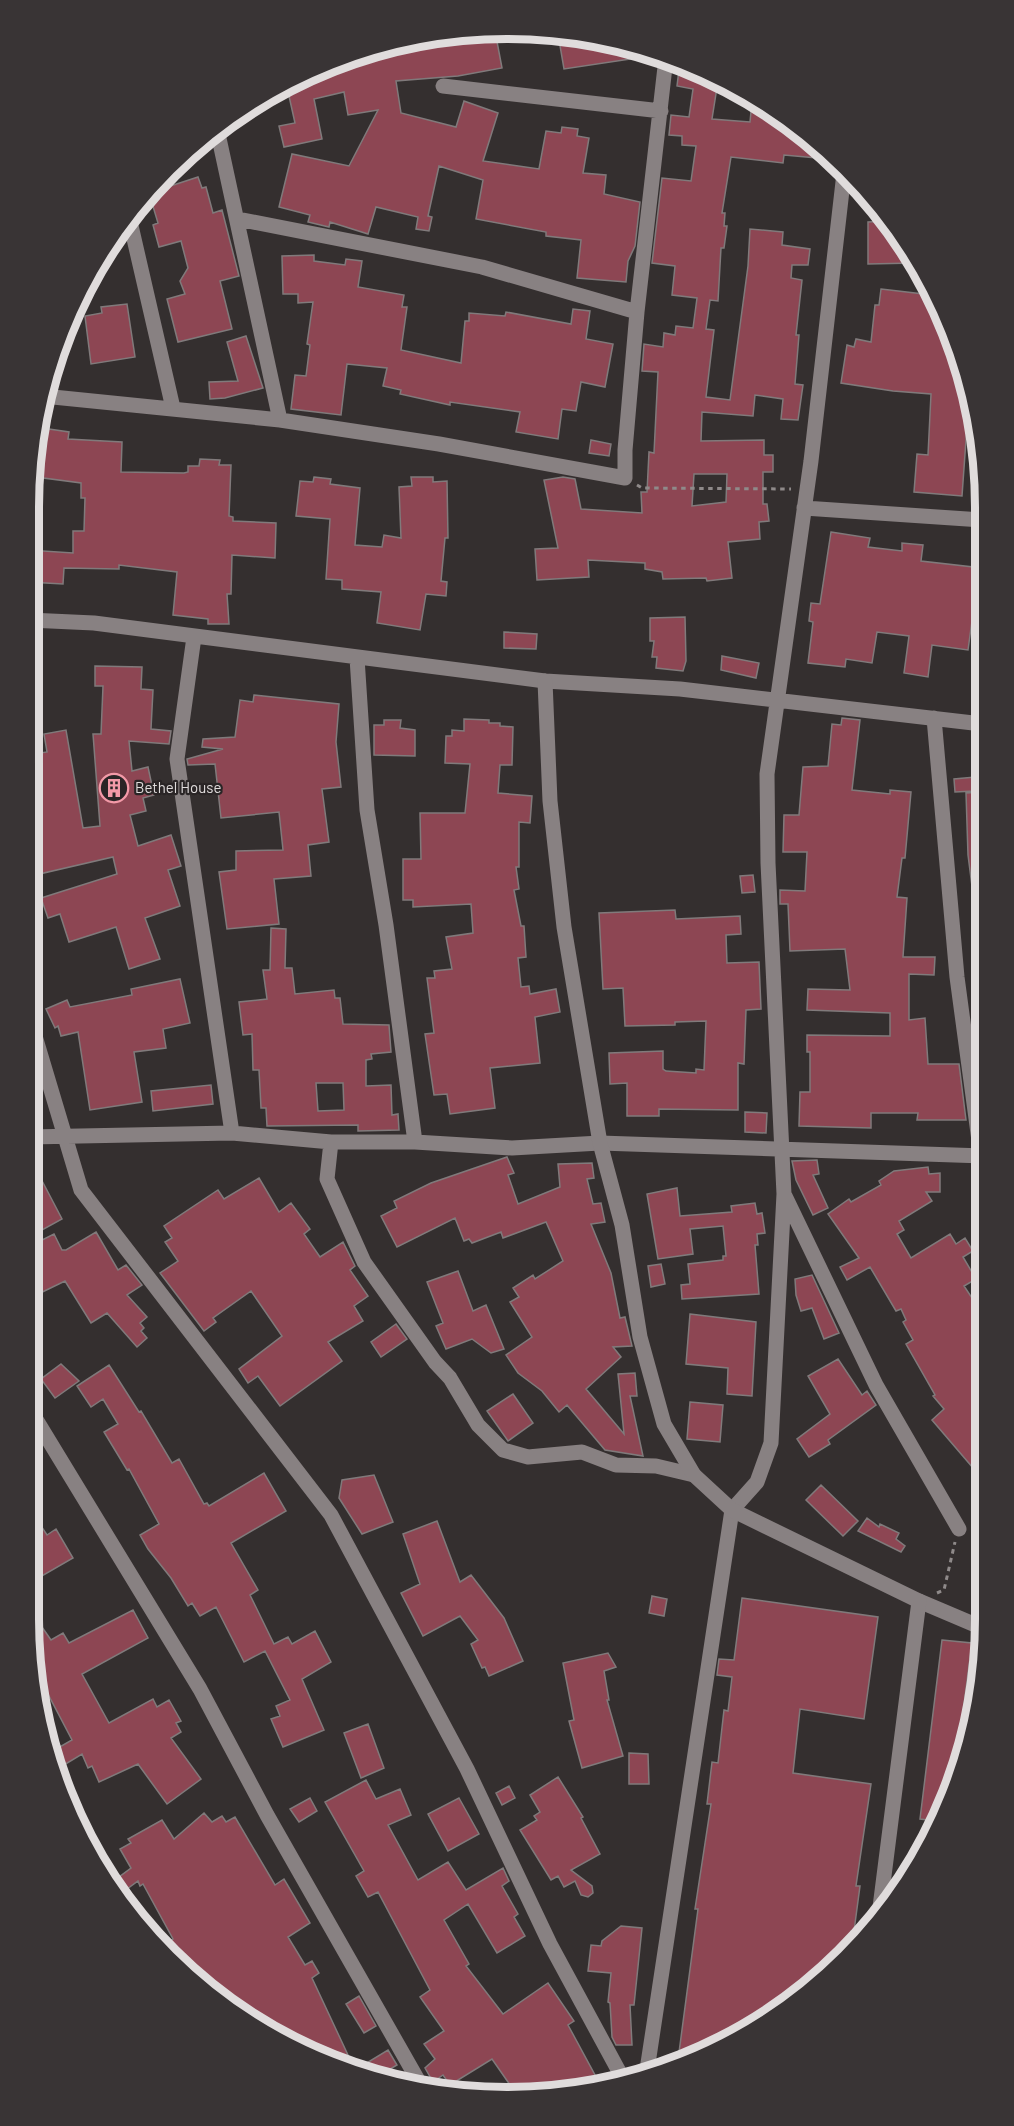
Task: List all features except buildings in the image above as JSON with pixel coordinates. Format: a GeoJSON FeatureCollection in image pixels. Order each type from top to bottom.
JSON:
{"type":"FeatureCollection","features":[{"type":"Feature","properties":{"kind":"street"},"geometry":{"type":"LineString","coordinates":[[52,397],[280,420],[439,444],[625,478],[625,450],[637,312],[665,67]]}},
{"type":"Feature","properties":{"kind":"street"},"geometry":{"type":"LineString","coordinates":[[443,86],[661,111]]}},
{"type":"Feature","properties":{"kind":"street"},"geometry":{"type":"LineString","coordinates":[[218,139],[238,219],[280,420]]}},
{"type":"Feature","properties":{"kind":"street"},"geometry":{"type":"LineString","coordinates":[[648,2065],[732,1510],[757,1482],[771,1443],[784,1194],[768,863],[767,774],[807,489],[840,226],[843,182]]}},
{"type":"Feature","properties":{"kind":"street"},"geometry":{"type":"LineString","coordinates":[[238,219],[482,267],[637,312]]}},
{"type":"Feature","properties":{"kind":"street"},"geometry":{"type":"LineString","coordinates":[[132,228],[173,408]]}},
{"type":"Feature","properties":{"kind":"street"},"geometry":{"type":"LineString","coordinates":[[804,508],[975,520]]}},
{"type":"Feature","properties":{"kind":"street"},"geometry":{"type":"LineString","coordinates":[[39,620],[94,623],[545,681],[680,689],[975,723]]}},
{"type":"Feature","properties":{"kind":"street"},"geometry":{"type":"LineString","coordinates":[[194,637],[177,759],[232,1133]]}},
{"type":"Feature","properties":{"kind":"street"},"geometry":{"type":"LineString","coordinates":[[357,657],[367,810],[386,926],[415,1142]]}},
{"type":"Feature","properties":{"kind":"street"},"geometry":{"type":"LineString","coordinates":[[545,681],[550,801],[564,927],[600,1143],[622,1225],[640,1337],[664,1424],[694,1475],[732,1510],[919,1601],[975,1625]]}},
{"type":"Feature","properties":{"kind":"street"},"geometry":{"type":"LineString","coordinates":[[934,718],[957,977],[975,1101]]}},
{"type":"Feature","properties":{"kind":"street"},"geometry":{"type":"LineString","coordinates":[[39,1051],[81,1190],[331,1515],[466,1769],[550,1944],[620,2073]]}},
{"type":"Feature","properties":{"kind":"street"},"geometry":{"type":"LineString","coordinates":[[39,1136],[232,1133],[331,1142],[415,1142],[512,1148],[600,1143],[781,1151],[975,1156]]}},
{"type":"Feature","properties":{"kind":"street"},"geometry":{"type":"LineString","coordinates":[[331,1142],[327,1179],[364,1262],[428,1353],[450,1378],[478,1425],[503,1450],[528,1456],[582,1452],[616,1465],[656,1466],[694,1475]]}},
{"type":"Feature","properties":{"kind":"street"},"geometry":{"type":"LineString","coordinates":[[784,1194],[876,1385],[959,1529]]}},
{"type":"Feature","properties":{"kind":"street"},"geometry":{"type":"LineString","coordinates":[[39,1426],[200,1689],[273,1825],[417,2078]]}},
{"type":"Feature","properties":{"kind":"street"},"geometry":{"type":"LineString","coordinates":[[881,1900],[919,1601]]}},
{"type":"Feature","properties":{"kind":"path"},"geometry":{"type":"LineString","coordinates":[[625,478],[642,488],[807,489]]}},
{"type":"Feature","properties":{"kind":"path"},"geometry":{"type":"LineString","coordinates":[[919,1601],[944,1590],[959,1529]]}},
{"type":"Feature","properties":{"kind":"place","name":"Bethel House"},"geometry":{"type":"Point","coordinates":[114,788]}}]}
